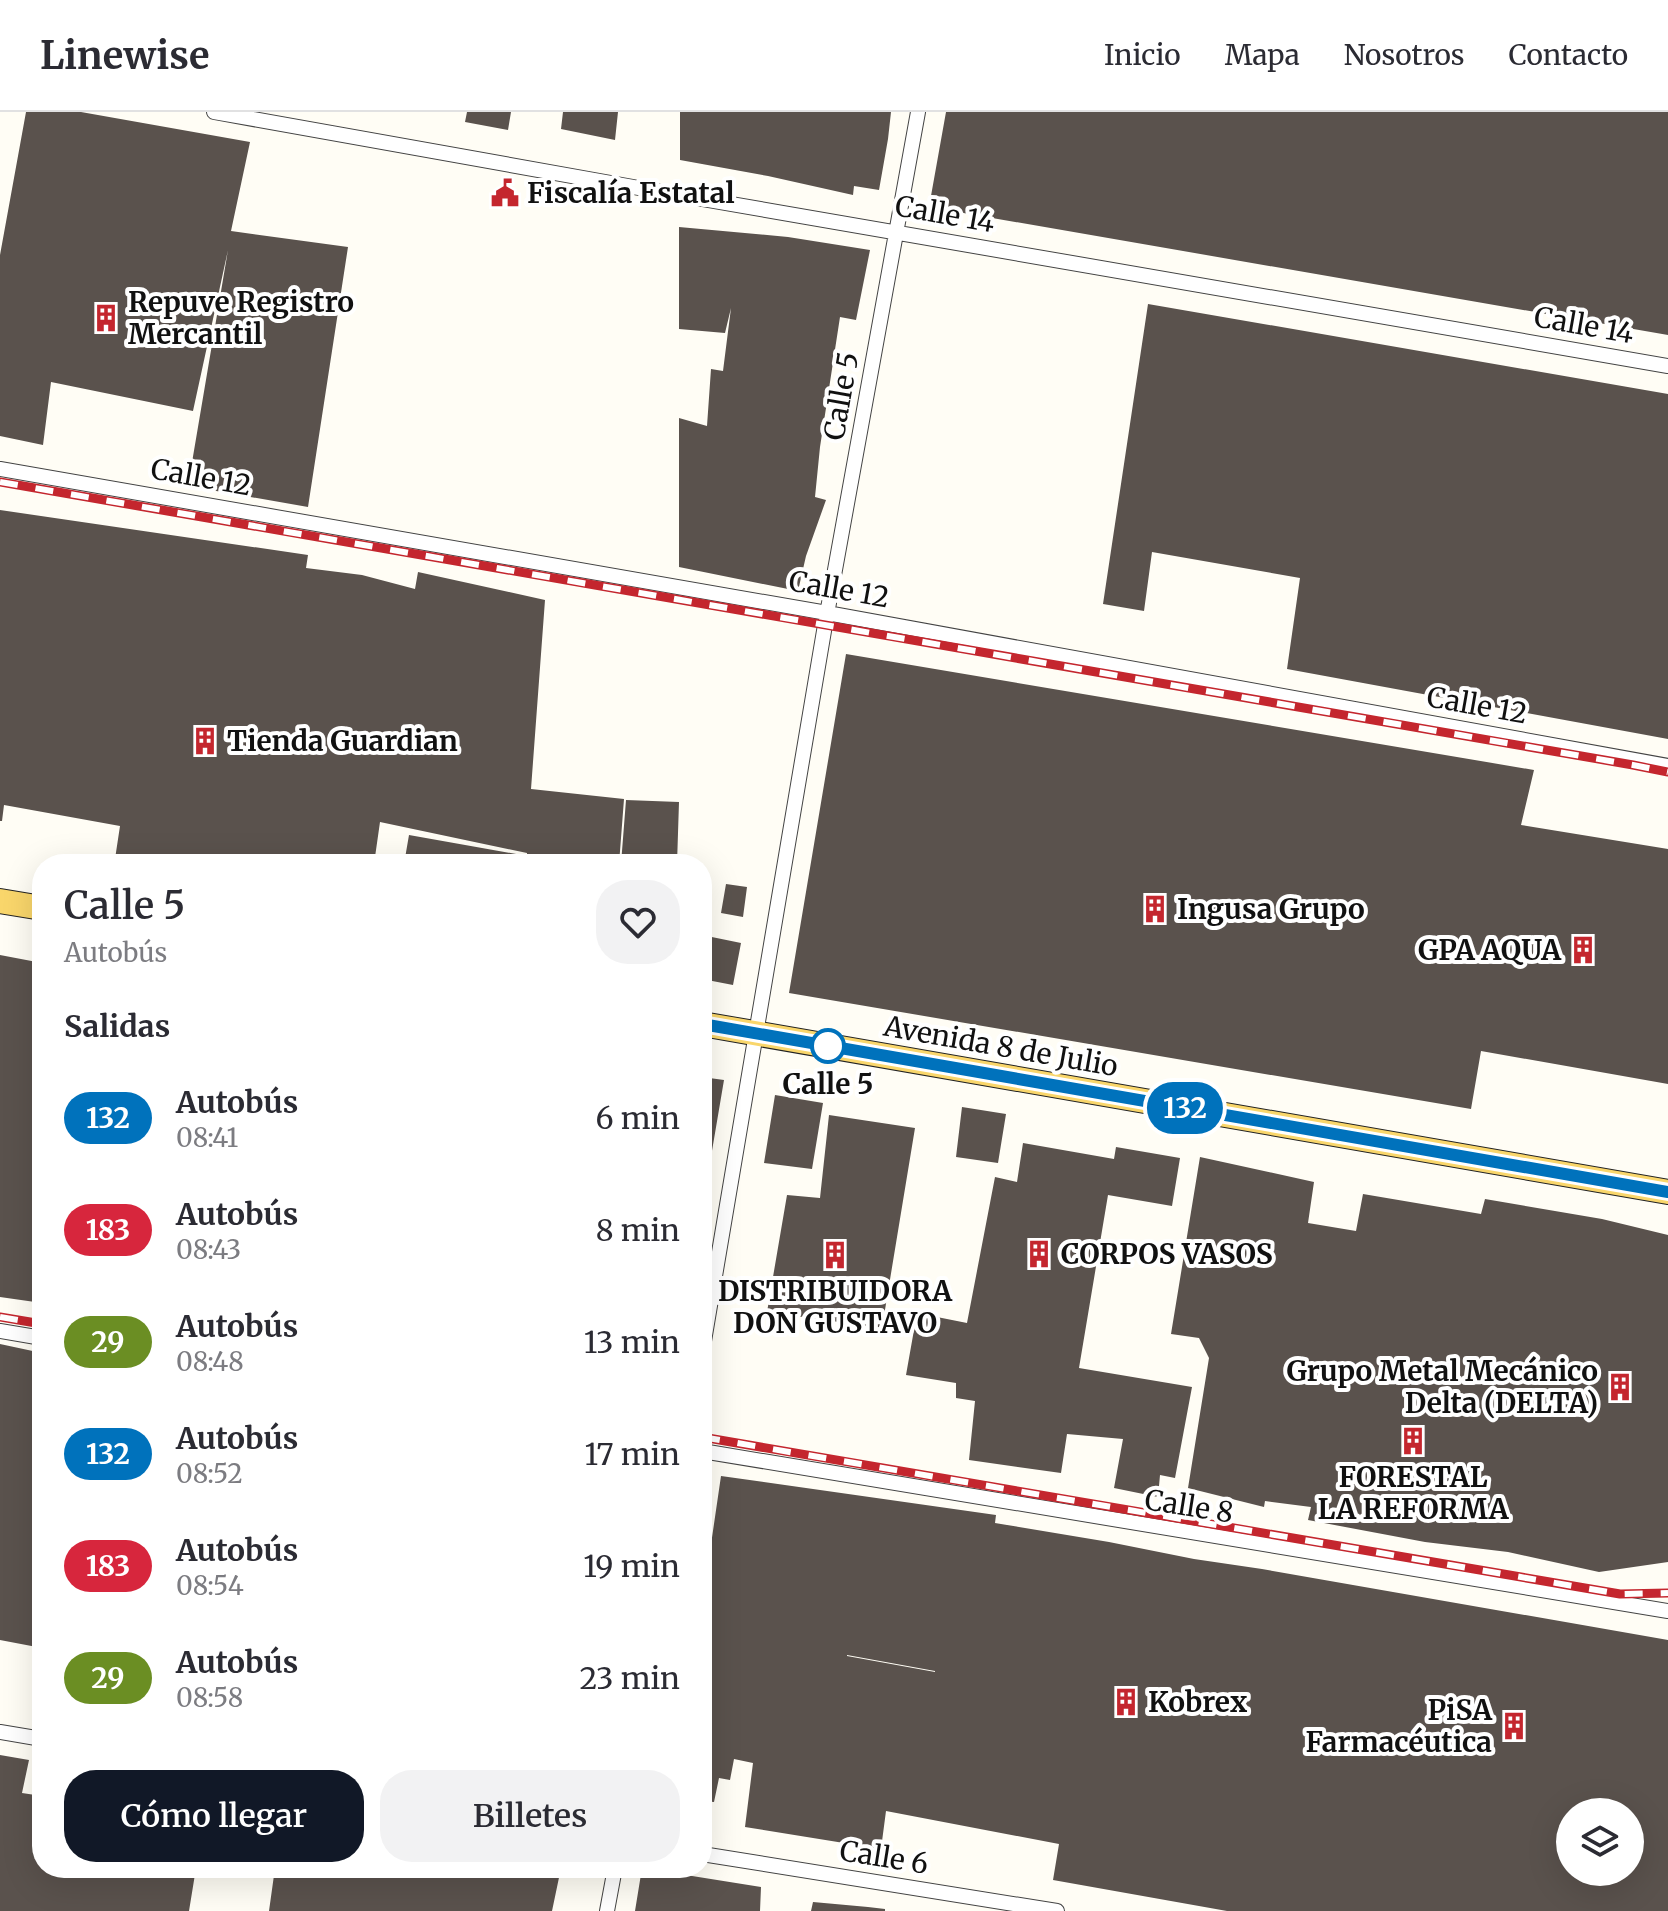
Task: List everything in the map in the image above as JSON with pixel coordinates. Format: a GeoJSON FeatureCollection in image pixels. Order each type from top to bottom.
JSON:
{"type":"FeatureCollection","features":[{"type":"Feature","properties":{"kind":"main road"},"geometry":{"type":"LineString","coordinates":[[0,901],[32,906]]}},
{"type":"Feature","properties":{"kind":"main road","name":"Avenida 8 de Julio"},"geometry":{"type":"LineString","coordinates":[[712,1026],[1668,1192]]}},
{"type":"Feature","properties":{"kind":"street","name":"Calle 14"},"geometry":{"type":"LineString","coordinates":[[214,112],[1668,366]]}},
{"type":"Feature","properties":{"kind":"street","name":"Calle 5"},"geometry":{"type":"LineString","coordinates":[[712,1294],[827,613],[918,112]]}},
{"type":"Feature","properties":{"kind":"street","name":"Calle 12"},"geometry":{"type":"LineString","coordinates":[[0,469],[827,613],[1668,766]]}},
{"type":"Feature","properties":{"kind":"street"},"geometry":{"type":"LineString","coordinates":[[0,1331],[32,1336]]}},
{"type":"Feature","properties":{"kind":"street","name":"Calle 8"},"geometry":{"type":"LineString","coordinates":[[712,1453],[1668,1611]]}},
{"type":"Feature","properties":{"kind":"street"},"geometry":{"type":"LineString","coordinates":[[0,1732],[32,1737]]}},
{"type":"Feature","properties":{"kind":"street","name":"Calle 6"},"geometry":{"type":"LineString","coordinates":[[712,1856],[1057,1911]]}},
{"type":"Feature","properties":{"kind":"street"},"geometry":{"type":"LineString","coordinates":[[607,1911],[613,1878]]}},
{"type":"Feature","properties":{"kind":"building","name":"Repuve Registro Mercantil"},"geometry":{"type":"Polygon","coordinates":[[[26,112],[81,112],[250,142],[231,231],[348,247],[308,507],[188,486],[228,250],[193,411],[51,382],[43,445],[0,436],[0,255],[26,112]]]}},
{"type":"Feature","properties":{"kind":"building"},"geometry":{"type":"Polygon","coordinates":[[[467,112],[511,112],[508,130],[465,122],[467,112]]]}},
{"type":"Feature","properties":{"kind":"building"},"geometry":{"type":"Polygon","coordinates":[[[563,112],[618,112],[615,140],[561,129],[563,112]]]}},
{"type":"Feature","properties":{"kind":"building"},"geometry":{"type":"Polygon","coordinates":[[[680,112],[891,112],[879,190],[854,186],[853,195],[680,160],[680,112]]]}},
{"type":"Feature","properties":{"kind":"building"},"geometry":{"type":"Polygon","coordinates":[[[946,112],[1668,112],[1668,335],[929,207],[946,112]]]}},
{"type":"Feature","properties":{"kind":"building"},"geometry":{"type":"Polygon","coordinates":[[[679,227],[788,237],[870,250],[856,320],[840,317],[815,497],[826,500],[806,556],[798,591],[679,567],[679,418],[707,426],[711,369],[723,371],[731,308],[725,333],[679,329],[679,227]]]}},
{"type":"Feature","properties":{"kind":"building"},"geometry":{"type":"Polygon","coordinates":[[[1148,304],[1668,394],[1668,739],[1287,669],[1300,578],[1152,552],[1144,611],[1103,604],[1148,304]]]}},
{"type":"Feature","properties":{"kind":"building"},"geometry":{"type":"Polygon","coordinates":[[[0,510],[308,555],[306,568],[362,575],[415,589],[418,572],[545,600],[531,789],[624,799],[620,854],[527,854],[380,822],[375,854],[116,854],[120,826],[4,805],[0,821],[0,510]]]}},
{"type":"Feature","properties":{"kind":"building","name":"Ingusa Grupo"},"geometry":{"type":"Polygon","coordinates":[[[846,654],[1534,770],[1521,825],[1668,849],[1668,1084],[1481,1051],[1471,1109],[789,993],[846,654]]]}},
{"type":"Feature","properties":{"kind":"building"},"geometry":{"type":"Polygon","coordinates":[[[626,800],[679,802],[677,854],[622,854],[626,800]]]}},
{"type":"Feature","properties":{"kind":"building"},"geometry":{"type":"Polygon","coordinates":[[[409,835],[516,854],[406,854],[409,835]]]}},
{"type":"Feature","properties":{"kind":"building"},"geometry":{"type":"Polygon","coordinates":[[[726,884],[747,887],[743,917],[721,913],[726,884]]]}},
{"type":"Feature","properties":{"kind":"building"},"geometry":{"type":"Polygon","coordinates":[[[712,937],[741,943],[733,985],[712,981],[712,937]]]}},
{"type":"Feature","properties":{"kind":"building"},"geometry":{"type":"Polygon","coordinates":[[[0,955],[32,961],[32,1302],[0,1297],[0,955]]]}},
{"type":"Feature","properties":{"kind":"building"},"geometry":{"type":"Polygon","coordinates":[[[712,1078],[724,1080],[712,1151],[712,1078]]]}},
{"type":"Feature","properties":{"kind":"building"},"geometry":{"type":"Polygon","coordinates":[[[775,1095],[823,1103],[812,1169],[764,1163],[775,1095]]]}},
{"type":"Feature","properties":{"kind":"building"},"geometry":{"type":"Polygon","coordinates":[[[962,1107],[1006,1114],[998,1163],[956,1157],[962,1107]]]}},
{"type":"Feature","properties":{"kind":"building","name":"DISTRIBUIDORA DON GUSTAVO"},"geometry":{"type":"Polygon","coordinates":[[[829,1115],[915,1128],[882,1328],[767,1312],[787,1195],[820,1198],[829,1115]]]}},
{"type":"Feature","properties":{"kind":"building","name":"CORPOS VASOS"},"geometry":{"type":"Polygon","coordinates":[[[1023,1143],[1114,1159],[1116,1147],[1180,1158],[1172,1206],[1108,1195],[1079,1368],[1192,1387],[1175,1478],[1160,1475],[1158,1497],[1114,1488],[1123,1439],[1067,1434],[1061,1473],[969,1460],[975,1401],[956,1398],[956,1383],[906,1375],[917,1313],[967,1323],[995,1177],[1017,1182],[1023,1143]]]}},
{"type":"Feature","properties":{"kind":"building"},"geometry":{"type":"Polygon","coordinates":[[[1200,1157],[1314,1182],[1308,1223],[1356,1231],[1363,1194],[1481,1214],[1485,1199],[1602,1219],[1668,1235],[1668,1562],[1599,1572],[1508,1552],[1425,1542],[1308,1520],[1311,1507],[1265,1501],[1264,1507],[1188,1488],[1209,1358],[1199,1338],[1171,1334],[1200,1157]]]}},
{"type":"Feature","properties":{"kind":"building"},"geometry":{"type":"Polygon","coordinates":[[[0,1344],[32,1351],[32,1646],[0,1640],[0,1344]]]}},
{"type":"Feature","properties":{"kind":"building"},"geometry":{"type":"Polygon","coordinates":[[[721,1476],[996,1515],[995,1523],[1668,1640],[1668,1911],[1227,1911],[1053,1880],[1059,1844],[886,1811],[881,1849],[745,1827],[753,1763],[734,1759],[730,1780],[719,1778],[712,1802],[712,1538],[721,1476]],[[847,1655],[847,1656],[935,1671],[847,1655]]]}},
{"type":"Feature","properties":{"kind":"building"},"geometry":{"type":"Polygon","coordinates":[[[0,1755],[29,1760],[22,1793],[32,1794],[32,1878],[194,1878],[189,1911],[0,1911],[0,1755]]]}},
{"type":"Feature","properties":{"kind":"building"},"geometry":{"type":"Polygon","coordinates":[[[274,1878],[559,1878],[552,1911],[269,1911],[274,1878]]]}},
{"type":"Feature","properties":{"kind":"building"},"geometry":{"type":"Polygon","coordinates":[[[640,1878],[705,1878],[761,1887],[760,1911],[635,1911],[640,1878]]]}},
{"type":"Feature","properties":{"kind":"building"},"geometry":{"type":"Polygon","coordinates":[[[813,1902],[885,1909],[885,1911],[811,1911],[813,1902]]]}},
{"type":"Feature","properties":{"kind":"railway"},"geometry":{"type":"LineString","coordinates":[[0,482],[1668,772]]}},
{"type":"Feature","properties":{"kind":"railway"},"geometry":{"type":"LineString","coordinates":[[0,1317],[32,1322]]}},
{"type":"Feature","properties":{"kind":"railway"},"geometry":{"type":"LineString","coordinates":[[712,1439],[1620,1594],[1668,1593]]}},
{"type":"Feature","properties":{"kind":"bus line","name":"132"},"geometry":{"type":"LineString","coordinates":[[712,1026],[1668,1192]]}},
{"type":"Feature","properties":{"kind":"place","name":"Fiscalía Estatal"},"geometry":{"type":"Point","coordinates":[505,193]}},
{"type":"Feature","properties":{"kind":"place","name":"Repuve Registro Mercantil"},"geometry":{"type":"Point","coordinates":[106,318]}},
{"type":"Feature","properties":{"kind":"place","name":"Tienda Guardian"},"geometry":{"type":"Point","coordinates":[205,741]}},
{"type":"Feature","properties":{"kind":"place","name":"Ingusa Grupo"},"geometry":{"type":"Point","coordinates":[1155,909]}},
{"type":"Feature","properties":{"kind":"place","name":"GPA AQUA"},"geometry":{"type":"Point","coordinates":[1583,950]}},
{"type":"Feature","properties":{"kind":"place","name":"Calle 5"},"geometry":{"type":"Point","coordinates":[828,1046]}},
{"type":"Feature","properties":{"kind":"place","name":"CORPOS VASOS"},"geometry":{"type":"Point","coordinates":[1039,1254]}},
{"type":"Feature","properties":{"kind":"place","name":"DISTRIBUIDORA DON GUSTAVO"},"geometry":{"type":"Point","coordinates":[835,1255]}},
{"type":"Feature","properties":{"kind":"place","name":"Grupo Metal Mecánico Delta (DELTA)"},"geometry":{"type":"Point","coordinates":[1620,1387]}},
{"type":"Feature","properties":{"kind":"place","name":"FORESTAL LA REFORMA"},"geometry":{"type":"Point","coordinates":[1413,1441]}},
{"type":"Feature","properties":{"kind":"place","name":"Kobrex"},"geometry":{"type":"Point","coordinates":[1126,1702]}},
{"type":"Feature","properties":{"kind":"place","name":"PiSA Farmacéutica"},"geometry":{"type":"Point","coordinates":[1514,1726]}}]}
